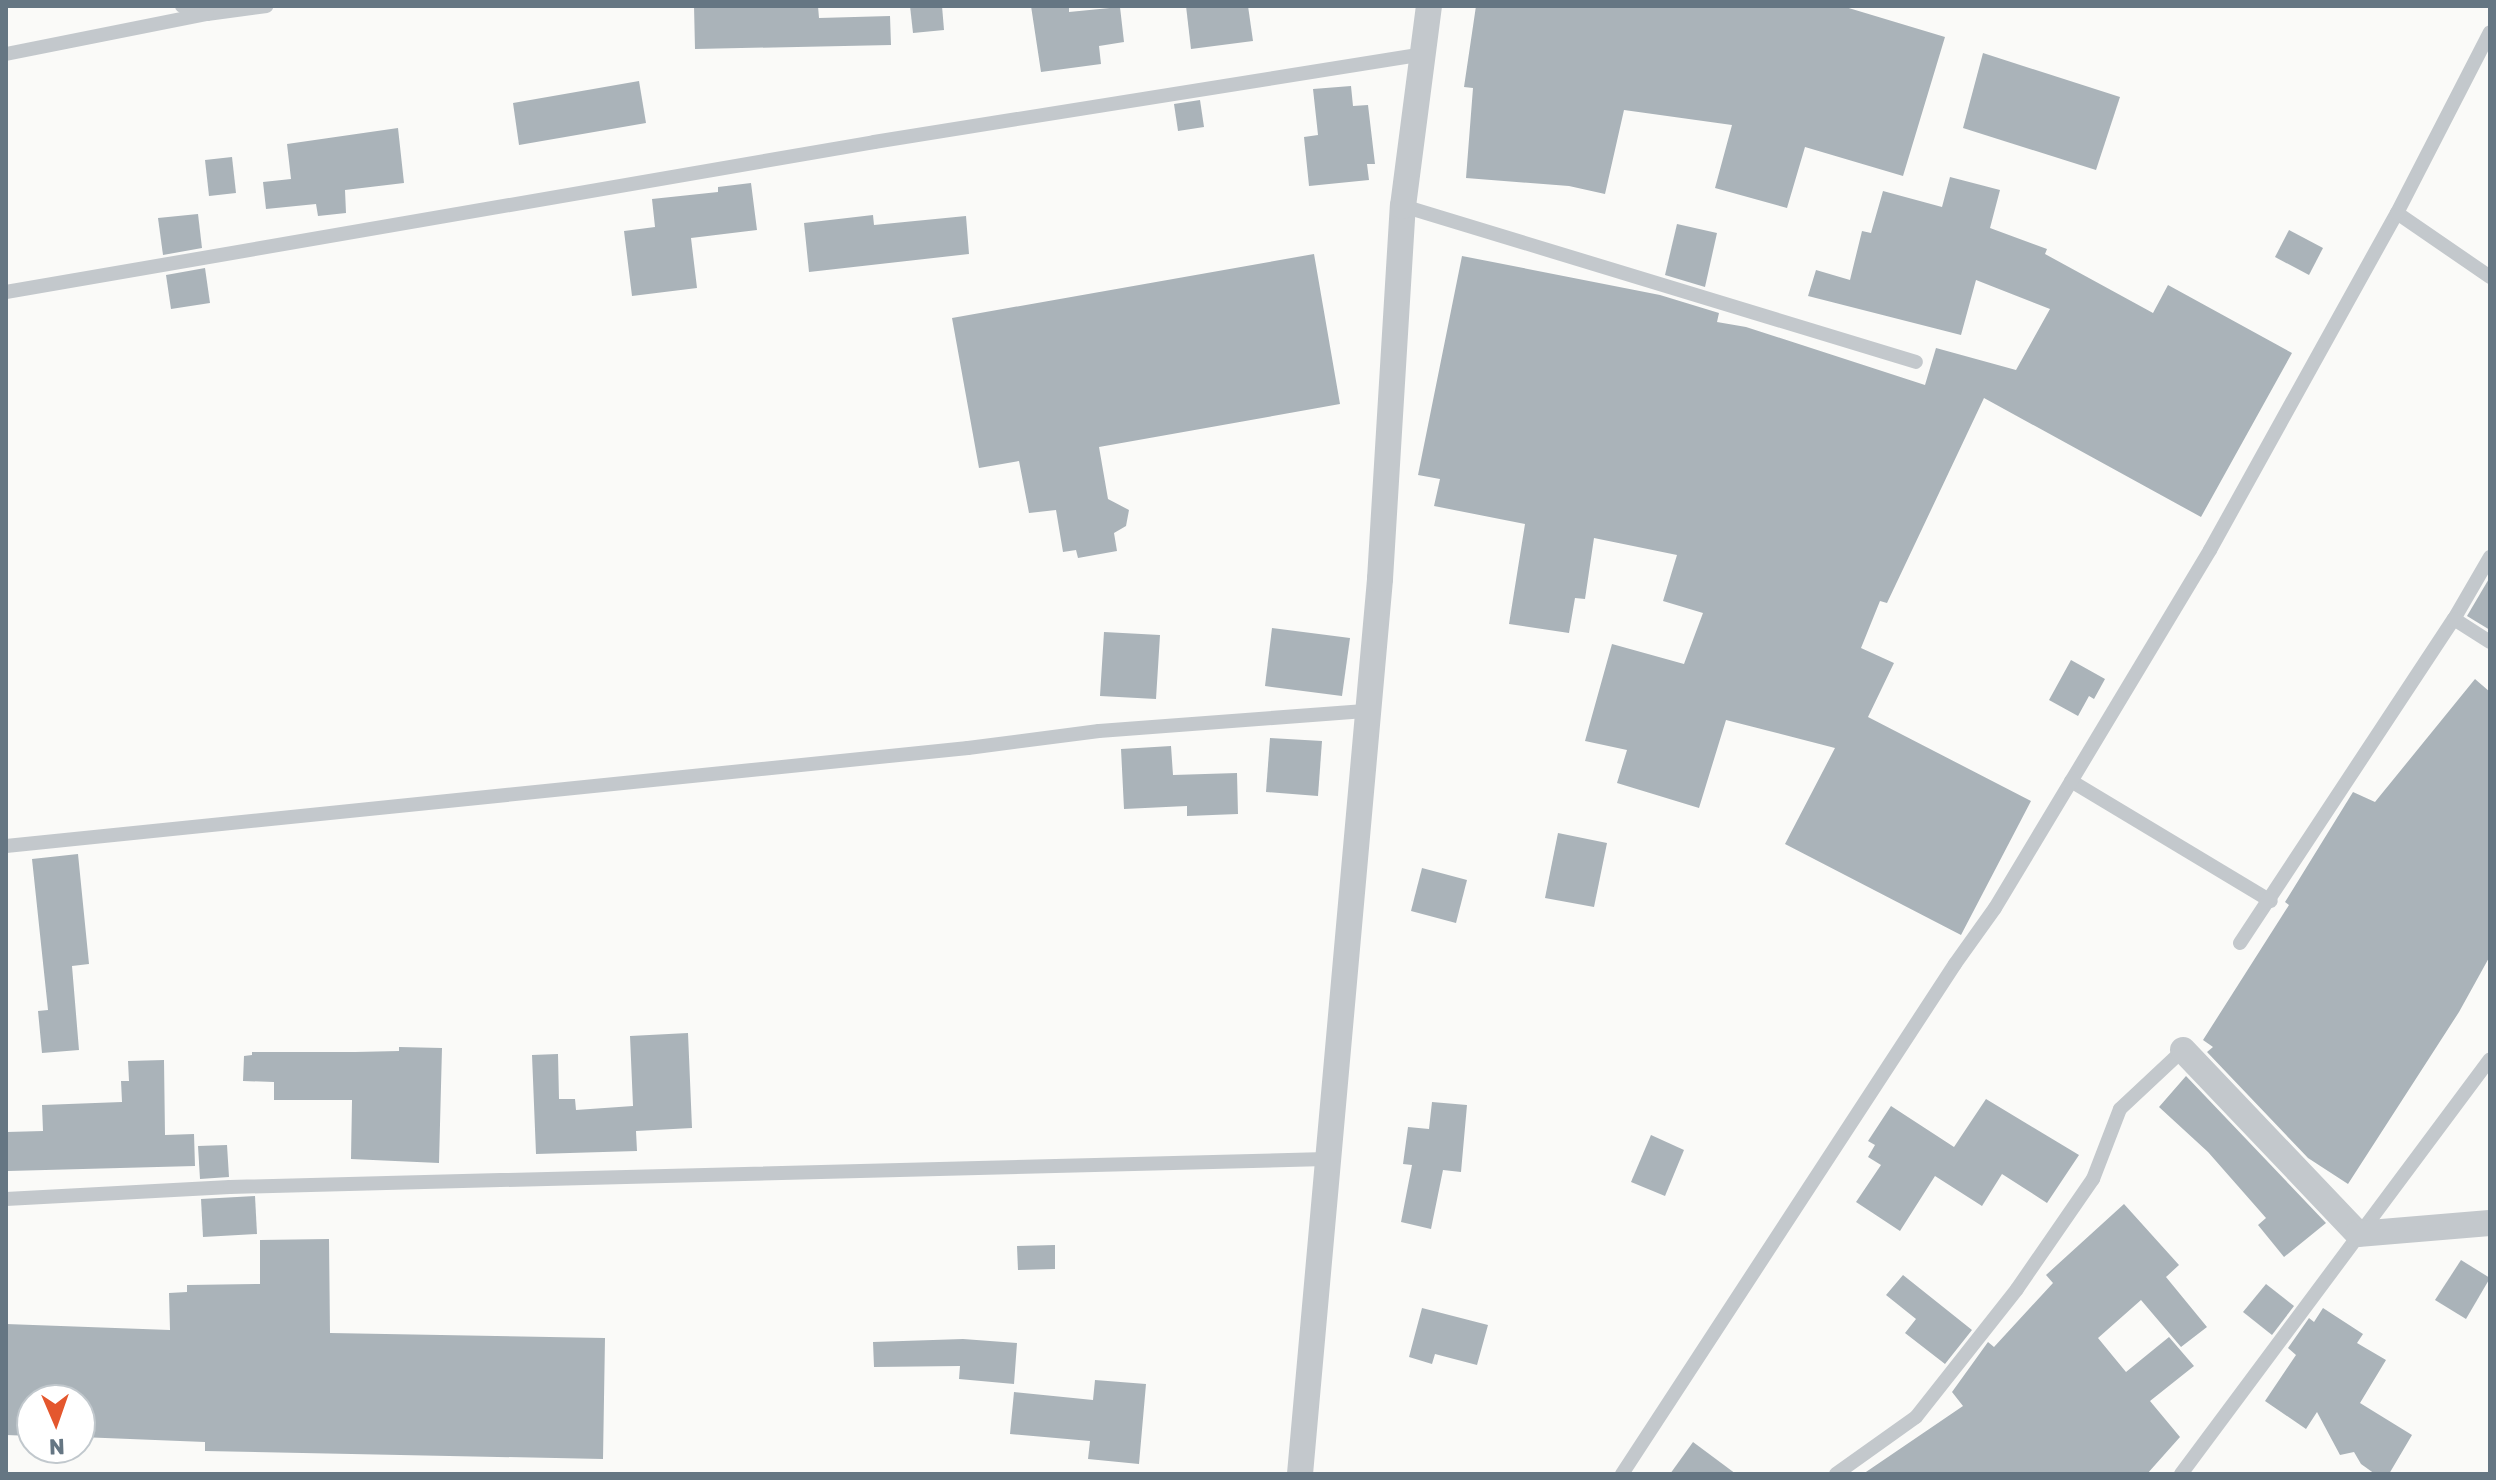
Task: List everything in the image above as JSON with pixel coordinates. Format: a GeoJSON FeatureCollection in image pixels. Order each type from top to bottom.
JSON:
{"type":"FeatureCollection","features":[{"type":"Feature","properties":{"kind":"street"},"geometry":{"type":"LineString","coordinates":[[1300,1474],[1368,711],[1403,206],[1429,6]]}},
{"type":"Feature","properties":{"kind":"street"},"geometry":{"type":"LineString","coordinates":[[2183,1050],[2358,1234],[2490,1223]]}},
{"type":"Feature","properties":{"kind":"lane"},"geometry":{"type":"LineString","coordinates":[[182,6],[207,14]]}},
{"type":"Feature","properties":{"kind":"lane"},"geometry":{"type":"LineString","coordinates":[[6,54],[207,14],[266,6]]}},
{"type":"Feature","properties":{"kind":"lane"},"geometry":{"type":"LineString","coordinates":[[1622,1474],[1955,964],[1995,908],[2210,550],[2397,213],[2490,32]]}},
{"type":"Feature","properties":{"kind":"lane"},"geometry":{"type":"LineString","coordinates":[[6,292],[859,145],[1424,54]]}},
{"type":"Feature","properties":{"kind":"lane"},"geometry":{"type":"LineString","coordinates":[[1403,206],[1916,362]]}},
{"type":"Feature","properties":{"kind":"lane"},"geometry":{"type":"LineString","coordinates":[[2397,213],[2490,277]]}},
{"type":"Feature","properties":{"kind":"lane"},"geometry":{"type":"LineString","coordinates":[[2240,943],[2271,901],[2454,619],[2490,557]]}},
{"type":"Feature","properties":{"kind":"lane"},"geometry":{"type":"LineString","coordinates":[[2454,619],[2490,642]]}},
{"type":"Feature","properties":{"kind":"lane"},"geometry":{"type":"LineString","coordinates":[[6,846],[968,748],[1099,731],[1368,711]]}},
{"type":"Feature","properties":{"kind":"lane"},"geometry":{"type":"LineString","coordinates":[[2071,781],[2271,901]]}},
{"type":"Feature","properties":{"kind":"lane"},"geometry":{"type":"LineString","coordinates":[[1836,1474],[1916,1417],[2017,1289],[2093,1179],[2120,1109],[2183,1050]]}},
{"type":"Feature","properties":{"kind":"lane"},"geometry":{"type":"LineString","coordinates":[[2181,1474],[2490,1059]]}},
{"type":"Feature","properties":{"kind":"lane"},"geometry":{"type":"LineString","coordinates":[[6,1199],[230,1187],[1326,1159]]}},
{"type":"Feature","properties":{"kind":"building"},"geometry":{"type":"Polygon","coordinates":[[[694,6],[818,6],[819,18],[890,16],[891,45],[695,49],[694,6]]]}},
{"type":"Feature","properties":{"kind":"building"},"geometry":{"type":"Polygon","coordinates":[[[910,6],[942,6],[944,30],[913,33],[910,6]]]}},
{"type":"Feature","properties":{"kind":"building"},"geometry":{"type":"Polygon","coordinates":[[[1031,6],[1069,6],[1069,12],[1120,7],[1124,42],[1099,46],[1101,64],[1041,72],[1031,6]]]}},
{"type":"Feature","properties":{"kind":"building"},"geometry":{"type":"Polygon","coordinates":[[[1186,6],[1248,6],[1253,41],[1191,49],[1186,6]]]}},
{"type":"Feature","properties":{"kind":"building"},"geometry":{"type":"Polygon","coordinates":[[[1476,6],[1842,6],[1945,37],[1903,176],[1805,147],[1787,208],[1715,188],[1732,125],[1624,110],[1605,194],[1569,186],[1466,178],[1473,88],[1464,87],[1476,6]]]}},
{"type":"Feature","properties":{"kind":"building"},"geometry":{"type":"Polygon","coordinates":[[[1983,53],[2120,97],[2096,170],[1963,128],[1983,53]]]}},
{"type":"Feature","properties":{"kind":"building"},"geometry":{"type":"Polygon","coordinates":[[[639,81],[646,123],[519,145],[513,103],[639,81]]]}},
{"type":"Feature","properties":{"kind":"building"},"geometry":{"type":"Polygon","coordinates":[[[1351,86],[1353,106],[1368,105],[1375,164],[1367,164],[1369,180],[1309,186],[1304,137],[1318,135],[1313,89],[1351,86]]]}},
{"type":"Feature","properties":{"kind":"building"},"geometry":{"type":"Polygon","coordinates":[[[1200,100],[1204,127],[1178,131],[1174,104],[1200,100]]]}},
{"type":"Feature","properties":{"kind":"building"},"geometry":{"type":"Polygon","coordinates":[[[398,128],[404,183],[345,190],[346,213],[318,216],[316,204],[266,209],[263,182],[291,179],[287,144],[398,128]]]}},
{"type":"Feature","properties":{"kind":"building"},"geometry":{"type":"Polygon","coordinates":[[[232,157],[236,193],[209,196],[205,160],[232,157]]]}},
{"type":"Feature","properties":{"kind":"building"},"geometry":{"type":"Polygon","coordinates":[[[1950,177],[2000,190],[1990,228],[2047,249],[2045,254],[2153,313],[2168,285],[2292,353],[2201,517],[1984,398],[1887,603],[1880,601],[1861,648],[1894,663],[1868,717],[2031,801],[1961,935],[1785,844],[1835,748],[1726,720],[1699,808],[1617,783],[1627,750],[1585,741],[1612,644],[1684,664],[1703,613],[1663,601],[1677,555],[1594,538],[1585,599],[1575,598],[1569,633],[1509,624],[1525,524],[1434,506],[1440,479],[1418,475],[1462,256],[1660,295],[1719,313],[1717,322],[1746,327],[1925,385],[1936,348],[2016,370],[2050,309],[1976,280],[1961,335],[1808,296],[1816,270],[1850,280],[1862,231],[1871,233],[1883,191],[1942,207],[1950,177]]]}},
{"type":"Feature","properties":{"kind":"building"},"geometry":{"type":"Polygon","coordinates":[[[751,183],[757,230],[691,238],[697,288],[632,296],[624,231],[655,227],[652,199],[718,192],[718,187],[751,183]]]}},
{"type":"Feature","properties":{"kind":"building"},"geometry":{"type":"Polygon","coordinates":[[[198,214],[202,248],[163,255],[158,218],[198,214]]]}},
{"type":"Feature","properties":{"kind":"building"},"geometry":{"type":"Polygon","coordinates":[[[873,215],[874,225],[966,216],[969,254],[809,272],[804,223],[873,215]]]}},
{"type":"Feature","properties":{"kind":"building"},"geometry":{"type":"Polygon","coordinates":[[[1677,224],[1717,233],[1705,287],[1665,275],[1677,224]]]}},
{"type":"Feature","properties":{"kind":"building"},"geometry":{"type":"Polygon","coordinates":[[[2289,230],[2323,248],[2309,275],[2275,257],[2289,230]]]}},
{"type":"Feature","properties":{"kind":"building"},"geometry":{"type":"Polygon","coordinates":[[[1314,254],[1340,404],[1099,447],[1108,499],[1129,510],[1126,526],[1114,533],[1117,551],[1078,558],[1076,550],[1063,552],[1056,510],[1029,513],[1019,461],[979,468],[952,318],[1314,254]]]}},
{"type":"Feature","properties":{"kind":"building"},"geometry":{"type":"Polygon","coordinates":[[[205,268],[210,303],[171,309],[166,275],[205,268]]]}},
{"type":"Feature","properties":{"kind":"building"},"geometry":{"type":"Polygon","coordinates":[[[2490,577],[2490,630],[2467,616],[2490,577]]]}},
{"type":"Feature","properties":{"kind":"building"},"geometry":{"type":"Polygon","coordinates":[[[1272,628],[1350,638],[1342,696],[1265,686],[1272,628]]]}},
{"type":"Feature","properties":{"kind":"building"},"geometry":{"type":"Polygon","coordinates":[[[1104,632],[1160,635],[1156,699],[1100,696],[1104,632]]]}},
{"type":"Feature","properties":{"kind":"building"},"geometry":{"type":"Polygon","coordinates":[[[2071,660],[2105,679],[2094,699],[2089,696],[2078,716],[2049,700],[2071,660]]]}},
{"type":"Feature","properties":{"kind":"building"},"geometry":{"type":"Polygon","coordinates":[[[2475,679],[2490,692],[2490,956],[2459,1012],[2348,1184],[2308,1158],[2207,1052],[2213,1047],[2203,1040],[2289,905],[2285,902],[2353,792],[2375,802],[2475,679]]]}},
{"type":"Feature","properties":{"kind":"building"},"geometry":{"type":"Polygon","coordinates":[[[1270,738],[1322,741],[1318,796],[1266,792],[1270,738]]]}},
{"type":"Feature","properties":{"kind":"building"},"geometry":{"type":"Polygon","coordinates":[[[1171,746],[1173,775],[1237,773],[1238,814],[1187,816],[1187,806],[1124,809],[1121,749],[1171,746]]]}},
{"type":"Feature","properties":{"kind":"building"},"geometry":{"type":"Polygon","coordinates":[[[1558,833],[1607,843],[1594,907],[1545,898],[1558,833]]]}},
{"type":"Feature","properties":{"kind":"building"},"geometry":{"type":"Polygon","coordinates":[[[78,854],[89,964],[72,966],[79,1050],[42,1053],[38,1011],[48,1010],[32,859],[78,854]]]}},
{"type":"Feature","properties":{"kind":"building"},"geometry":{"type":"Polygon","coordinates":[[[1422,868],[1467,880],[1456,923],[1411,911],[1422,868]]]}},
{"type":"Feature","properties":{"kind":"building"},"geometry":{"type":"Polygon","coordinates":[[[688,1033],[692,1128],[636,1131],[637,1151],[536,1154],[532,1055],[558,1054],[559,1099],[575,1099],[576,1110],[633,1106],[630,1036],[688,1033]]]}},
{"type":"Feature","properties":{"kind":"building"},"geometry":{"type":"Polygon","coordinates":[[[399,1047],[442,1048],[439,1163],[351,1159],[352,1100],[274,1100],[274,1082],[243,1081],[244,1056],[252,1055],[252,1052],[399,1051],[399,1047]]]}},
{"type":"Feature","properties":{"kind":"building"},"geometry":{"type":"Polygon","coordinates":[[[164,1060],[165,1135],[194,1134],[195,1166],[8,1171],[7,1132],[43,1131],[42,1105],[122,1102],[121,1081],[129,1081],[128,1061],[164,1060]]]}},
{"type":"Feature","properties":{"kind":"building"},"geometry":{"type":"Polygon","coordinates":[[[2186,1076],[2326,1223],[2284,1257],[2258,1225],[2266,1218],[2208,1152],[2159,1107],[2186,1076]]]}},
{"type":"Feature","properties":{"kind":"building"},"geometry":{"type":"Polygon","coordinates":[[[1986,1099],[2079,1155],[2047,1203],[2002,1174],[1982,1206],[1935,1176],[1900,1231],[1856,1202],[1881,1165],[1868,1157],[1875,1145],[1868,1141],[1891,1106],[1954,1147],[1986,1099]]]}},
{"type":"Feature","properties":{"kind":"building"},"geometry":{"type":"Polygon","coordinates":[[[1432,1102],[1467,1105],[1461,1172],[1443,1170],[1431,1229],[1401,1222],[1412,1165],[1403,1164],[1408,1127],[1429,1129],[1432,1102]]]}},
{"type":"Feature","properties":{"kind":"building"},"geometry":{"type":"Polygon","coordinates":[[[1651,1135],[1684,1150],[1665,1196],[1631,1182],[1651,1135]]]}},
{"type":"Feature","properties":{"kind":"building"},"geometry":{"type":"Polygon","coordinates":[[[227,1145],[229,1177],[200,1179],[198,1146],[227,1145]]]}},
{"type":"Feature","properties":{"kind":"building"},"geometry":{"type":"Polygon","coordinates":[[[255,1196],[257,1234],[203,1237],[201,1199],[255,1196]]]}},
{"type":"Feature","properties":{"kind":"building"},"geometry":{"type":"Polygon","coordinates":[[[2124,1204],[2179,1265],[2166,1277],[2207,1327],[2181,1347],[2141,1300],[2098,1338],[2126,1372],[2169,1337],[2194,1366],[2150,1401],[2180,1437],[2147,1474],[1863,1474],[1963,1406],[1952,1392],[1988,1342],[1994,1347],[2053,1283],[2046,1275],[2124,1204]]]}},
{"type":"Feature","properties":{"kind":"building"},"geometry":{"type":"Polygon","coordinates":[[[329,1239],[330,1333],[605,1338],[603,1459],[205,1451],[205,1442],[96,1438],[96,1384],[16,1384],[16,1435],[6,1435],[6,1324],[170,1330],[169,1293],[187,1292],[187,1285],[260,1284],[260,1240],[329,1239]]]}},
{"type":"Feature","properties":{"kind":"building"},"geometry":{"type":"Polygon","coordinates":[[[1055,1245],[1055,1269],[1018,1270],[1017,1246],[1055,1245]]]}},
{"type":"Feature","properties":{"kind":"building"},"geometry":{"type":"Polygon","coordinates":[[[2461,1260],[2490,1278],[2466,1319],[2435,1300],[2461,1260]]]}},
{"type":"Feature","properties":{"kind":"building"},"geometry":{"type":"Polygon","coordinates":[[[1903,1275],[1972,1330],[1945,1364],[1905,1333],[1916,1319],[1886,1295],[1903,1275]]]}},
{"type":"Feature","properties":{"kind":"building"},"geometry":{"type":"Polygon","coordinates":[[[2266,1284],[2294,1306],[2272,1335],[2243,1312],[2266,1284]]]}},
{"type":"Feature","properties":{"kind":"building"},"geometry":{"type":"Polygon","coordinates":[[[1422,1308],[1488,1325],[1477,1365],[1435,1354],[1432,1364],[1409,1357],[1422,1308]]]}},
{"type":"Feature","properties":{"kind":"building"},"geometry":{"type":"Polygon","coordinates":[[[2323,1308],[2363,1334],[2357,1343],[2386,1360],[2360,1403],[2412,1435],[2389,1474],[2375,1474],[2361,1464],[2354,1452],[2340,1455],[2317,1412],[2306,1429],[2265,1401],[2296,1355],[2288,1348],[2309,1318],[2314,1322],[2323,1308]]]}},
{"type":"Feature","properties":{"kind":"building"},"geometry":{"type":"Polygon","coordinates":[[[963,1339],[1017,1343],[1014,1384],[959,1379],[960,1366],[874,1367],[873,1342],[963,1339]]]}},
{"type":"Feature","properties":{"kind":"building"},"geometry":{"type":"Polygon","coordinates":[[[1095,1380],[1146,1384],[1139,1464],[1088,1459],[1090,1441],[1010,1434],[1014,1392],[1093,1400],[1095,1380]]]}},
{"type":"Feature","properties":{"kind":"building"},"geometry":{"type":"Polygon","coordinates":[[[1693,1442],[1736,1474],[1670,1474],[1693,1442]]]}}]}
